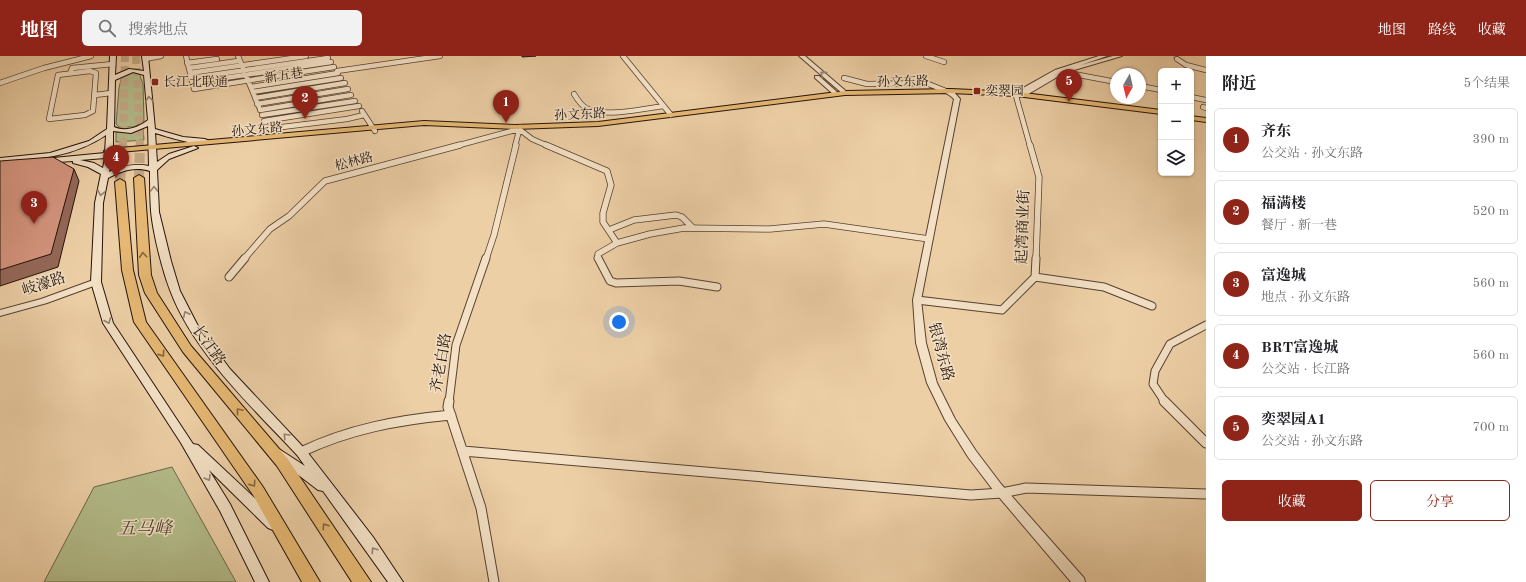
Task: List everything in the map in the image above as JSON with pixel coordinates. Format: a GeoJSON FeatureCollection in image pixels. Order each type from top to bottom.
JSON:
{"type":"FeatureCollection","features":[{"type":"Feature","properties":{"kind":"highway","name":"长江路"},"geometry":{"type":"LineString","coordinates":[[138,178],[145,276],[151,293],[187,349],[282,462],[362,582]]}},
{"type":"Feature","properties":{"kind":"highway"},"geometry":{"type":"LineString","coordinates":[[120,182],[126,270],[131,296],[140,322],[258,490],[311,582]]}},
{"type":"Feature","properties":{"kind":"main road"},"geometry":{"type":"LineString","coordinates":[[113,56],[109,153],[99,203],[96,282],[108,323],[186,440],[225,508],[262,582]]}},
{"type":"Feature","properties":{"kind":"main road","name":"长江路"},"geometry":{"type":"LineString","coordinates":[[145,58],[151,121],[155,212],[166,261],[175,291],[193,327],[226,372],[301,452],[333,493],[396,582]]}},
{"type":"Feature","properties":{"kind":"main road"},"geometry":{"type":"LineString","coordinates":[[112,79],[120,74],[132,70],[139,70],[146,74]]}},
{"type":"Feature","properties":{"kind":"main road","name":"孙文东路"},"geometry":{"type":"LineString","coordinates":[[0,160],[51,155],[194,148],[269,139],[423,126],[520,128],[599,127],[837,95],[949,92]]}},
{"type":"Feature","properties":{"kind":"main road","name":"孙文东路"},"geometry":{"type":"LineString","coordinates":[[520,128],[598,124],[835,93],[949,92],[1018,95],[1158,113]]}},
{"type":"Feature","properties":{"kind":"main road"},"geometry":{"type":"LineString","coordinates":[[1194,117],[1206,119]]}},
{"type":"Feature","properties":{"kind":"main road"},"geometry":{"type":"LineString","coordinates":[[109,129],[115,131],[128,131],[146,125],[151,121]]}},
{"type":"Feature","properties":{"kind":"main road"},"geometry":{"type":"LineString","coordinates":[[51,155],[91,142],[109,129]]}},
{"type":"Feature","properties":{"kind":"main road"},"geometry":{"type":"LineString","coordinates":[[151,130],[183,139],[205,141]]}},
{"type":"Feature","properties":{"kind":"main road","name":"孙文东路"},"geometry":{"type":"LineString","coordinates":[[152,150],[205,141],[269,139]]}},
{"type":"Feature","properties":{"kind":"main road"},"geometry":{"type":"LineString","coordinates":[[105,175],[135,166],[153,170],[166,156],[194,148]]}},
{"type":"Feature","properties":{"kind":"main road","name":"孙文东路"},"geometry":{"type":"LineString","coordinates":[[0,165],[109,153]]}},
{"type":"Feature","properties":{"kind":"main road"},"geometry":{"type":"LineString","coordinates":[[64,159],[91,164],[105,175]]}},
{"type":"Feature","properties":{"kind":"main road"},"geometry":{"type":"LineString","coordinates":[[186,440],[283,533]]}},
{"type":"Feature","properties":{"kind":"main road"},"geometry":{"type":"LineString","coordinates":[[269,447],[333,493]]}},
{"type":"Feature","properties":{"kind":"street"},"geometry":{"type":"LineString","coordinates":[[0,83],[44,68],[91,56]]}},
{"type":"Feature","properties":{"kind":"street"},"geometry":{"type":"LineString","coordinates":[[145,58],[161,56]]}},
{"type":"Feature","properties":{"kind":"street"},"geometry":{"type":"LineString","coordinates":[[188,64],[208,56]]}},
{"type":"Feature","properties":{"kind":"street"},"geometry":{"type":"LineString","coordinates":[[188,64],[274,56]]}},
{"type":"Feature","properties":{"kind":"street"},"geometry":{"type":"LineString","coordinates":[[188,64],[240,59],[306,56]]}},
{"type":"Feature","properties":{"kind":"street"},"geometry":{"type":"LineString","coordinates":[[188,64],[194,88],[196,89],[335,68],[440,56]]}},
{"type":"Feature","properties":{"kind":"street"},"geometry":{"type":"LineString","coordinates":[[623,56],[671,115]]}},
{"type":"Feature","properties":{"kind":"street"},"geometry":{"type":"LineString","coordinates":[[794,56],[835,93]]}},
{"type":"Feature","properties":{"kind":"street"},"geometry":{"type":"LineString","coordinates":[[802,56],[845,93]]}},
{"type":"Feature","properties":{"kind":"street"},"geometry":{"type":"LineString","coordinates":[[926,56],[944,62]]}},
{"type":"Feature","properties":{"kind":"street"},"geometry":{"type":"LineString","coordinates":[[1018,95],[1073,67],[1104,56]]}},
{"type":"Feature","properties":{"kind":"street"},"geometry":{"type":"LineString","coordinates":[[1018,95],[1057,71],[1119,56]]}},
{"type":"Feature","properties":{"kind":"street"},"geometry":{"type":"LineString","coordinates":[[192,81],[246,73],[328,57],[374,129]]}},
{"type":"Feature","properties":{"kind":"street"},"geometry":{"type":"LineString","coordinates":[[240,59],[262,115],[269,139]]}},
{"type":"Feature","properties":{"kind":"street"},"geometry":{"type":"LineString","coordinates":[[1177,59],[1186,65],[1206,70]]}},
{"type":"Feature","properties":{"kind":"street"},"geometry":{"type":"LineString","coordinates":[[70,72],[72,68],[113,64]]}},
{"type":"Feature","properties":{"kind":"street"},"geometry":{"type":"LineString","coordinates":[[246,73],[335,68]]}},
{"type":"Feature","properties":{"kind":"street"},"geometry":{"type":"LineString","coordinates":[[251,87],[335,68]]}},
{"type":"Feature","properties":{"kind":"street"},"geometry":{"type":"LineString","coordinates":[[90,70],[96,73],[95,95],[93,111],[85,115],[49,119],[58,75],[90,70]]}},
{"type":"Feature","properties":{"kind":"street"},"geometry":{"type":"LineString","coordinates":[[1063,72],[1110,81]]}},
{"type":"Feature","properties":{"kind":"street","name":"新五巷"},"geometry":{"type":"LineString","coordinates":[[253,92],[341,78]]}},
{"type":"Feature","properties":{"kind":"street"},"geometry":{"type":"LineString","coordinates":[[844,78],[867,84],[926,83],[949,92]]}},
{"type":"Feature","properties":{"kind":"street"},"geometry":{"type":"LineString","coordinates":[[255,98],[345,83]]}},
{"type":"Feature","properties":{"kind":"street"},"geometry":{"type":"LineString","coordinates":[[1146,87],[1158,89]]}},
{"type":"Feature","properties":{"kind":"street"},"geometry":{"type":"LineString","coordinates":[[258,104],[348,89]]}},
{"type":"Feature","properties":{"kind":"street","name":"银湾东路"},"geometry":{"type":"LineString","coordinates":[[949,92],[957,100],[917,300],[917,327],[926,365],[948,416],[973,457],[1079,582]]}},
{"type":"Feature","properties":{"kind":"street"},"geometry":{"type":"LineString","coordinates":[[95,95],[111,93]]}},
{"type":"Feature","properties":{"kind":"street"},"geometry":{"type":"LineString","coordinates":[[574,94],[586,109],[602,112],[663,106]]}},
{"type":"Feature","properties":{"kind":"street"},"geometry":{"type":"LineString","coordinates":[[260,110],[351,95]]}},
{"type":"Feature","properties":{"kind":"street","name":"起湾商业街"},"geometry":{"type":"LineString","coordinates":[[917,300],[1002,310],[1035,277],[1039,177],[1018,95]]}},
{"type":"Feature","properties":{"kind":"street"},"geometry":{"type":"LineString","coordinates":[[1194,98],[1206,100]]}},
{"type":"Feature","properties":{"kind":"street"},"geometry":{"type":"LineString","coordinates":[[262,115],[355,100]]}},
{"type":"Feature","properties":{"kind":"street"},"geometry":{"type":"LineString","coordinates":[[264,121],[359,106]]}},
{"type":"Feature","properties":{"kind":"street"},"geometry":{"type":"LineString","coordinates":[[266,129],[365,117]]}},
{"type":"Feature","properties":{"kind":"street"},"geometry":{"type":"LineString","coordinates":[[520,128],[532,139],[607,172],[611,185],[603,213],[603,222],[617,243]]}},
{"type":"Feature","properties":{"kind":"street","name":"松林路"},"geometry":{"type":"LineString","coordinates":[[229,277],[270,229],[289,216],[325,181],[520,128]]}},
{"type":"Feature","properties":{"kind":"street","name":"齐老白路"},"geometry":{"type":"LineString","coordinates":[[494,582],[481,508],[448,407],[456,345],[494,235],[520,128]]}},
{"type":"Feature","properties":{"kind":"street"},"geometry":{"type":"LineString","coordinates":[[609,230],[634,220],[676,215],[682,217],[693,228]]}},
{"type":"Feature","properties":{"kind":"street"},"geometry":{"type":"LineString","coordinates":[[717,286],[679,280],[613,283],[610,281],[598,258],[598,254],[604,249],[617,243],[650,234],[693,228],[770,229],[824,224],[929,238]]}},
{"type":"Feature","properties":{"kind":"street"},"geometry":{"type":"LineString","coordinates":[[1035,277],[1104,287],[1152,306]]}},
{"type":"Feature","properties":{"kind":"street","name":"岐濠路"},"geometry":{"type":"LineString","coordinates":[[0,313],[44,301],[96,282]]}},
{"type":"Feature","properties":{"kind":"street"},"geometry":{"type":"LineString","coordinates":[[1206,324],[1170,344],[1155,371],[1153,384],[1162,399],[1206,443]]}},
{"type":"Feature","properties":{"kind":"street"},"geometry":{"type":"LineString","coordinates":[[301,452],[324,440],[377,426],[415,418],[451,415]]}},
{"type":"Feature","properties":{"kind":"street"},"geometry":{"type":"LineString","coordinates":[[1195,433],[1206,435]]}},
{"type":"Feature","properties":{"kind":"street"},"geometry":{"type":"LineString","coordinates":[[463,451],[971,495],[1002,493],[1026,488],[1206,494]]}},
{"type":"Feature","properties":{"kind":"green space"},"geometry":{"type":"Polygon","coordinates":[[[133,72],[139,73],[143,84],[144,121],[134,127],[119,127],[116,124],[119,88],[122,75],[133,72]]]}},
{"type":"Feature","properties":{"kind":"green space"},"geometry":{"type":"Polygon","coordinates":[[[143,128],[144,140],[116,142],[116,132],[129,132],[143,128]]]}},
{"type":"Feature","properties":{"kind":"green space","name":"五马峰"},"geometry":{"type":"Polygon","coordinates":[[[172,467],[236,582],[44,582],[94,487],[172,467]]]}},
{"type":"Feature","properties":{"kind":"building"},"geometry":{"type":"Polygon","coordinates":[[[53,157],[74,169],[51,254],[0,270],[0,161],[53,157]]]}},
{"type":"Feature","properties":{"kind":"tunnel"},"geometry":{"type":"LineString","coordinates":[[123,146],[125,56]]}},
{"type":"Feature","properties":{"kind":"tunnel"},"geometry":{"type":"LineString","coordinates":[[136,56],[140,146]]}},
{"type":"Feature","properties":{"kind":"tunnel"},"geometry":{"type":"LineString","coordinates":[[1174,56],[1177,59]]}},
{"type":"Feature","properties":{"kind":"tunnel"},"geometry":{"type":"LineString","coordinates":[[120,182],[123,145]]}},
{"type":"Feature","properties":{"kind":"tunnel"},"geometry":{"type":"LineString","coordinates":[[139,178],[140,146]]}},
{"type":"Feature","properties":{"kind":"place","name":"长江北联通"},"geometry":{"type":"Point","coordinates":[155,82]}},
{"type":"Feature","properties":{"kind":"place","name":"奕翠园"},"geometry":{"type":"Point","coordinates":[977,91]}},
{"type":"Feature","properties":{"kind":"place","name":"奕翠园A1"},"geometry":{"type":"Point","coordinates":[1069,102]}},
{"type":"Feature","properties":{"kind":"place","name":"福满楼"},"geometry":{"type":"Point","coordinates":[305,119]}},
{"type":"Feature","properties":{"kind":"place","name":"齐东"},"geometry":{"type":"Point","coordinates":[506,123]}},
{"type":"Feature","properties":{"kind":"place","name":"BRT富逸城"},"geometry":{"type":"Point","coordinates":[116,178]}},
{"type":"Feature","properties":{"kind":"place","name":"富逸城"},"geometry":{"type":"Point","coordinates":[34,224]}}]}
